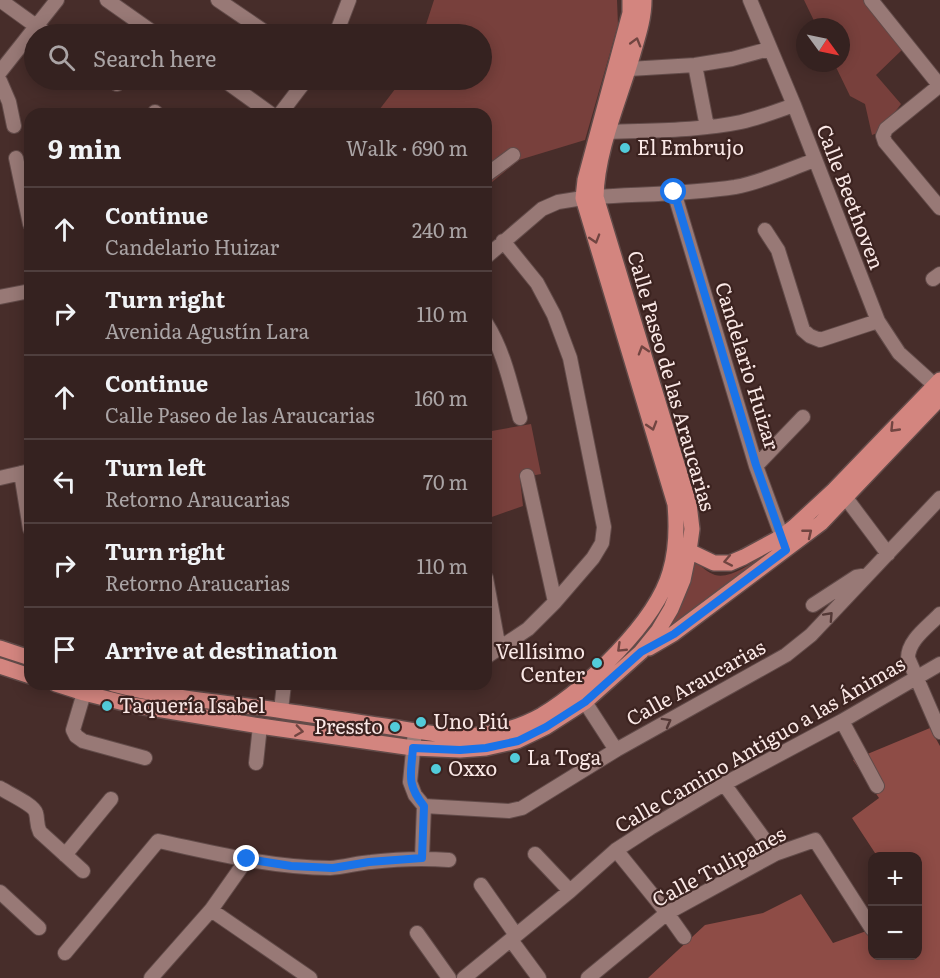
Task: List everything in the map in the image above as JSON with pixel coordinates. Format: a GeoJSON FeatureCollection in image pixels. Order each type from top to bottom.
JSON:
{"type":"FeatureCollection","features":[{"type":"Feature","properties":{"kind":"main road","name":"Calle Paseo de las Araucarias"},"geometry":{"type":"LineString","coordinates":[[135,690],[260,726],[413,748],[460,750],[486,748],[518,741],[546,727],[585,702],[641,652],[658,631],[671,609],[683,580],[692,529],[689,504],[667,451],[585,180],[630,14],[630,0]]}},
{"type":"Feature","properties":{"kind":"main road","name":"Calle Paseo de las Araucarias"},"geometry":{"type":"LineString","coordinates":[[589,198],[596,183],[608,132],[643,19],[644,0]]}},
{"type":"Feature","properties":{"kind":"main road"},"geometry":{"type":"LineString","coordinates":[[689,551],[714,563],[730,562],[784,543],[821,523],[846,498],[939,388]]}},
{"type":"Feature","properties":{"kind":"main road"},"geometry":{"type":"LineString","coordinates":[[641,652],[674,634],[784,543],[794,527],[939,388]]}},
{"type":"Feature","properties":{"kind":"main road","name":"Calle Paseo de las Araucarias"},"geometry":{"type":"LineString","coordinates":[[75,690],[132,705],[281,710],[462,736],[478,735],[523,723],[541,715],[577,689],[628,642],[657,602],[670,574],[676,548],[675,504],[667,451]]}},
{"type":"Feature","properties":{"kind":"main road"},"geometry":{"type":"LineString","coordinates":[[0,648],[24,656]]}},
{"type":"Feature","properties":{"kind":"main road"},"geometry":{"type":"LineString","coordinates":[[0,666],[24,673]]}},
{"type":"Feature","properties":{"kind":"street"},"geometry":{"type":"LineString","coordinates":[[0,0],[32,24]]}},
{"type":"Feature","properties":{"kind":"street"},"geometry":{"type":"LineString","coordinates":[[37,24],[57,0]]}},
{"type":"Feature","properties":{"kind":"street"},"geometry":{"type":"LineString","coordinates":[[107,0],[141,24]]}},
{"type":"Feature","properties":{"kind":"street"},"geometry":{"type":"LineString","coordinates":[[219,0],[254,24]]}},
{"type":"Feature","properties":{"kind":"street"},"geometry":{"type":"LineString","coordinates":[[340,24],[349,0]]}},
{"type":"Feature","properties":{"kind":"street","name":"Calle Beethoven"},"geometry":{"type":"LineString","coordinates":[[750,0],[794,105],[878,321],[887,338],[899,353],[939,388]]}},
{"type":"Feature","properties":{"kind":"street"},"geometry":{"type":"LineString","coordinates":[[870,0],[940,86],[886,129],[883,136],[885,142],[940,208]]}},
{"type":"Feature","properties":{"kind":"street"},"geometry":{"type":"LineString","coordinates":[[0,72],[24,40]]}},
{"type":"Feature","properties":{"kind":"street"},"geometry":{"type":"LineString","coordinates":[[629,69],[695,65],[732,59],[770,49]]}},
{"type":"Feature","properties":{"kind":"street"},"geometry":{"type":"LineString","coordinates":[[695,65],[707,127]]}},
{"type":"Feature","properties":{"kind":"street"},"geometry":{"type":"LineString","coordinates":[[0,81],[9,102],[14,126]]}},
{"type":"Feature","properties":{"kind":"street"},"geometry":{"type":"LineString","coordinates":[[238,90],[263,108]]}},
{"type":"Feature","properties":{"kind":"street"},"geometry":{"type":"LineString","coordinates":[[285,108],[298,90]]}},
{"type":"Feature","properties":{"kind":"street"},"geometry":{"type":"LineString","coordinates":[[608,132],[707,127],[742,122],[794,105]]}},
{"type":"Feature","properties":{"kind":"street"},"geometry":{"type":"LineString","coordinates":[[492,171],[513,155]]}},
{"type":"Feature","properties":{"kind":"street"},"geometry":{"type":"LineString","coordinates":[[16,158],[24,196]]}},
{"type":"Feature","properties":{"kind":"street"},"geometry":{"type":"LineString","coordinates":[[492,251],[542,209],[558,202],[736,187],[815,159]]}},
{"type":"Feature","properties":{"kind":"street","name":"Candelario Huizar"},"geometry":{"type":"LineString","coordinates":[[674,192],[756,465],[784,543]]}},
{"type":"Feature","properties":{"kind":"street"},"geometry":{"type":"LineString","coordinates":[[765,230],[778,250],[803,330],[810,336],[820,340],[878,321]]}},
{"type":"Feature","properties":{"kind":"street"},"geometry":{"type":"LineString","coordinates":[[492,654],[528,629],[555,602],[593,558],[602,543],[604,527],[570,358],[554,315],[537,283],[503,241]]}},
{"type":"Feature","properties":{"kind":"street"},"geometry":{"type":"LineString","coordinates":[[0,297],[24,292]]}},
{"type":"Feature","properties":{"kind":"street"},"geometry":{"type":"LineString","coordinates":[[492,333],[503,359],[520,418]]}},
{"type":"Feature","properties":{"kind":"street"},"geometry":{"type":"LineString","coordinates":[[756,465],[802,417]]}},
{"type":"Feature","properties":{"kind":"street"},"geometry":{"type":"LineString","coordinates":[[0,478],[24,472]]}},
{"type":"Feature","properties":{"kind":"street"},"geometry":{"type":"LineString","coordinates":[[527,476],[555,602]]}},
{"type":"Feature","properties":{"kind":"street"},"geometry":{"type":"LineString","coordinates":[[846,498],[888,554]]}},
{"type":"Feature","properties":{"kind":"street","name":"Calle Araucarias"},"geometry":{"type":"LineString","coordinates":[[424,806],[509,811],[522,808],[616,750],[786,655],[811,635],[940,498]]}},
{"type":"Feature","properties":{"kind":"street"},"geometry":{"type":"LineString","coordinates":[[813,605],[856,577],[868,574]]}},
{"type":"Feature","properties":{"kind":"street"},"geometry":{"type":"LineString","coordinates":[[492,608],[500,649]]}},
{"type":"Feature","properties":{"kind":"street"},"geometry":{"type":"LineString","coordinates":[[938,723],[908,658],[908,651],[911,644],[940,614]]}},
{"type":"Feature","properties":{"kind":"street","name":"Calle Camino Antiguo a las Ánimas"},"geometry":{"type":"LineString","coordinates":[[464,978],[616,850],[724,784],[842,721],[940,664]]}},
{"type":"Feature","properties":{"kind":"street"},"geometry":{"type":"LineString","coordinates":[[281,710],[283,690]]}},
{"type":"Feature","properties":{"kind":"street"},"geometry":{"type":"LineString","coordinates":[[84,693],[73,730],[76,736],[83,741],[146,758]]}},
{"type":"Feature","properties":{"kind":"street"},"geometry":{"type":"LineString","coordinates":[[585,702],[616,750]]}},
{"type":"Feature","properties":{"kind":"street"},"geometry":{"type":"LineString","coordinates":[[842,721],[877,786]]}},
{"type":"Feature","properties":{"kind":"street"},"geometry":{"type":"LineString","coordinates":[[256,763],[260,726]]}},
{"type":"Feature","properties":{"kind":"street"},"geometry":{"type":"LineString","coordinates":[[415,731],[410,782],[415,795],[424,806],[422,858]]}},
{"type":"Feature","properties":{"kind":"street"},"geometry":{"type":"LineString","coordinates":[[724,784],[775,854]]}},
{"type":"Feature","properties":{"kind":"street"},"geometry":{"type":"LineString","coordinates":[[0,788],[32,807],[36,813],[36,825],[40,832],[83,871]]}},
{"type":"Feature","properties":{"kind":"street"},"geometry":{"type":"LineString","coordinates":[[65,855],[111,799]]}},
{"type":"Feature","properties":{"kind":"street","name":"Calle Tulipanes"},"geometry":{"type":"LineString","coordinates":[[588,978],[667,913],[775,854],[815,840],[868,921]]}},
{"type":"Feature","properties":{"kind":"street"},"geometry":{"type":"LineString","coordinates":[[65,953],[158,841],[291,866],[333,868],[369,862],[422,858],[449,860]]}},
{"type":"Feature","properties":{"kind":"street"},"geometry":{"type":"LineString","coordinates":[[616,850],[684,937]]}},
{"type":"Feature","properties":{"kind":"street"},"geometry":{"type":"LineString","coordinates":[[535,854],[570,891]]}},
{"type":"Feature","properties":{"kind":"street"},"geometry":{"type":"LineString","coordinates":[[151,978],[211,910],[247,859]]}},
{"type":"Feature","properties":{"kind":"street"},"geometry":{"type":"LineString","coordinates":[[481,885],[539,978]]}},
{"type":"Feature","properties":{"kind":"street"},"geometry":{"type":"LineString","coordinates":[[0,891],[39,928]]}},
{"type":"Feature","properties":{"kind":"street"},"geometry":{"type":"LineString","coordinates":[[211,910],[310,978]]}},
{"type":"Feature","properties":{"kind":"street"},"geometry":{"type":"LineString","coordinates":[[417,933],[449,978]]}},
{"type":"Feature","properties":{"kind":"shaded area"},"geometry":{"type":"Polygon","coordinates":[[[434,0],[617,0],[618,25],[585,140],[519,160],[492,182],[492,108],[381,108],[394,90],[492,90],[492,24],[426,24],[434,0]]]}},
{"type":"Feature","properties":{"kind":"shaded area"},"geometry":{"type":"Polygon","coordinates":[[[804,0],[870,0],[904,48],[876,75],[901,104],[880,132],[872,135],[865,104],[850,96],[838,72],[850,72],[850,18],[813,18],[804,0]]]}},
{"type":"Feature","properties":{"kind":"shaded area"},"geometry":{"type":"Polygon","coordinates":[[[531,424],[541,474],[520,478],[523,506],[492,517],[492,431],[531,424]]]}},
{"type":"Feature","properties":{"kind":"shaded area"},"geometry":{"type":"Polygon","coordinates":[[[774,548],[777,553],[662,636],[679,607],[696,562],[712,574],[722,576],[738,571],[774,548]]]}},
{"type":"Feature","properties":{"kind":"shaded area"},"geometry":{"type":"Polygon","coordinates":[[[930,728],[940,746],[940,978],[648,978],[705,925],[763,913],[801,894],[833,943],[868,930],[868,960],[922,960],[922,852],[874,852],[852,818],[879,798],[853,760],[930,728]]]}},
{"type":"Feature","properties":{"kind":"place","name":"El Embrujo"},"geometry":{"type":"Point","coordinates":[625,148]}},
{"type":"Feature","properties":{"kind":"place","name":"Vellísimo Center"},"geometry":{"type":"Point","coordinates":[597,663]}},
{"type":"Feature","properties":{"kind":"place","name":"Taquería Isabel"},"geometry":{"type":"Point","coordinates":[107,706]}},
{"type":"Feature","properties":{"kind":"place","name":"Uno Piú"},"geometry":{"type":"Point","coordinates":[421,722]}},
{"type":"Feature","properties":{"kind":"place","name":"Pressto"},"geometry":{"type":"Point","coordinates":[395,727]}},
{"type":"Feature","properties":{"kind":"place","name":"La Toga"},"geometry":{"type":"Point","coordinates":[515,758]}},
{"type":"Feature","properties":{"kind":"place","name":"Oxxo"},"geometry":{"type":"Point","coordinates":[436,769]}},
{"type":"Feature","properties":{"kind":"route"},"geometry":{"type":"LineString","coordinates":[[247,859],[291,866],[333,868],[369,862],[422,858],[424,806],[415,795],[410,782],[413,748],[460,750],[486,748],[518,741],[546,727],[585,702],[641,652],[674,634],[786,550],[756,465],[674,192]]}}]}
